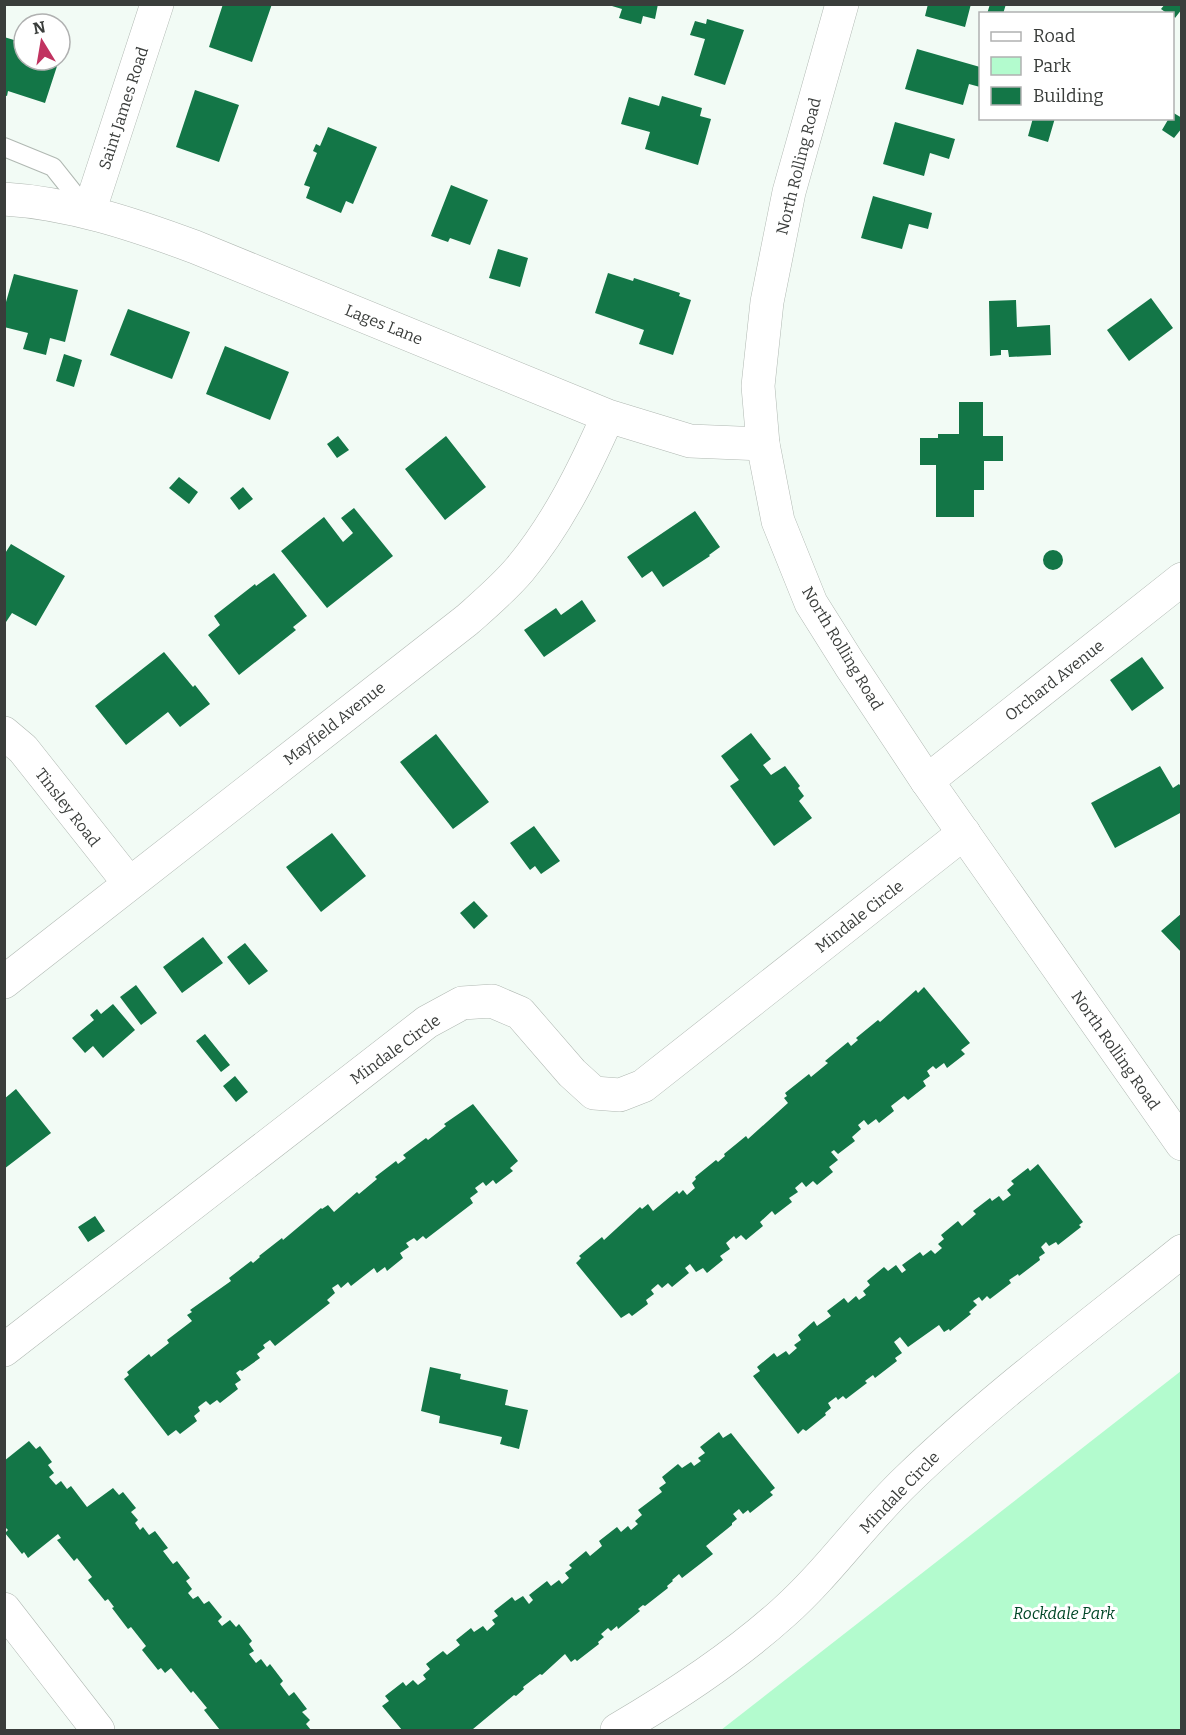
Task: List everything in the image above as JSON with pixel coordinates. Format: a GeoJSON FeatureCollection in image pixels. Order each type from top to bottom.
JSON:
{"type":"FeatureCollection","features":[{"type":"Feature","properties":{"kind":"street","name":"Saint James Road"},"geometry":{"type":"LineString","coordinates":[[89,212],[157,4]]}},
{"type":"Feature","properties":{"kind":"street","name":"North Rolling Road"},"geometry":{"type":"LineString","coordinates":[[842,4],[789,192],[767,302],[758,386],[763,444],[778,521],[811,603],[850,665],[927,781],[1182,1144]]}},
{"type":"Feature","properties":{"kind":"street","name":"Lages Lane"},"geometry":{"type":"LineString","coordinates":[[4,199],[36,202],[89,212],[134,225],[195,247],[608,416],[690,441],[763,444]]}},
{"type":"Feature","properties":{"kind":"street","name":"Mayfield Avenue"},"geometry":{"type":"LineString","coordinates":[[4,982],[495,596],[543,539],[567,501],[608,416]]}},
{"type":"Feature","properties":{"kind":"street","name":"Orchard Avenue"},"geometry":{"type":"LineString","coordinates":[[927,781],[1182,579]]}},
{"type":"Feature","properties":{"kind":"street","name":"Tinsley Road"},"geometry":{"type":"LineString","coordinates":[[4,733],[23,749],[129,883]]}},
{"type":"Feature","properties":{"kind":"street","name":"Mindale Circle"},"geometry":{"type":"LineString","coordinates":[[4,1350],[427,1022],[462,1003],[492,1001],[520,1013],[572,1072],[594,1093],[620,1095],[643,1086],[964,833]]}},
{"type":"Feature","properties":{"kind":"street","name":"Mindale Circle"},"geometry":{"type":"LineString","coordinates":[[617,1731],[676,1695],[731,1657],[784,1612],[838,1558],[905,1482],[963,1429],[1182,1251]]}},
{"type":"Feature","properties":{"kind":"street"},"geometry":{"type":"LineString","coordinates":[[4,1609],[98,1731]]}},
{"type":"Feature","properties":{"kind":"lane"},"geometry":{"type":"LineString","coordinates":[[4,147],[52,167],[89,212]]}},
{"type":"Feature","properties":{"kind":"green space","name":"Rockdale Park"},"geometry":{"type":"Polygon","coordinates":[[[1181,1371],[1181,1730],[721,1730],[1181,1371]]]}},
{"type":"Feature","properties":{"kind":"building"},"geometry":{"type":"Polygon","coordinates":[[[223,4],[272,4],[252,62],[209,47],[223,4]]]}},
{"type":"Feature","properties":{"kind":"building"},"geometry":{"type":"Polygon","coordinates":[[[612,4],[658,4],[655,19],[643,16],[641,24],[619,18],[622,9],[612,4]]]}},
{"type":"Feature","properties":{"kind":"building"},"geometry":{"type":"Polygon","coordinates":[[[928,4],[971,4],[965,27],[925,16],[928,4]]]}},
{"type":"Feature","properties":{"kind":"building"},"geometry":{"type":"Polygon","coordinates":[[[990,4],[1006,4],[1004,12],[988,12],[990,4]]]}},
{"type":"Feature","properties":{"kind":"building"},"geometry":{"type":"Polygon","coordinates":[[[1165,4],[1182,4],[1182,9],[1175,18],[1174,12],[1165,12],[1161,9],[1165,4]]]}},
{"type":"Feature","properties":{"kind":"building"},"geometry":{"type":"Polygon","coordinates":[[[707,19],[744,30],[725,85],[694,75],[705,39],[690,35],[695,21],[706,24],[707,19]]]}},
{"type":"Feature","properties":{"kind":"building"},"geometry":{"type":"Polygon","coordinates":[[[4,37],[12,39],[12,72],[55,72],[45,103],[8,91],[7,96],[4,95],[4,37]]]}},
{"type":"Feature","properties":{"kind":"building"},"geometry":{"type":"Polygon","coordinates":[[[917,49],[979,67],[979,87],[969,84],[963,105],[905,89],[917,49]]]}},
{"type":"Feature","properties":{"kind":"building"},"geometry":{"type":"Polygon","coordinates":[[[195,90],[239,105],[219,162],[176,147],[195,90]]]}},
{"type":"Feature","properties":{"kind":"building"},"geometry":{"type":"Polygon","coordinates":[[[662,96],[702,108],[700,116],[711,119],[698,165],[645,149],[650,132],[621,124],[629,97],[659,106],[662,96]]]}},
{"type":"Feature","properties":{"kind":"building"},"geometry":{"type":"Polygon","coordinates":[[[1174,113],[1182,118],[1182,128],[1174,138],[1162,130],[1168,120],[1174,120],[1174,113]]]}},
{"type":"Feature","properties":{"kind":"building"},"geometry":{"type":"Polygon","coordinates":[[[1032,120],[1054,120],[1048,142],[1028,136],[1032,120]]]}},
{"type":"Feature","properties":{"kind":"building"},"geometry":{"type":"Polygon","coordinates":[[[895,122],[955,139],[949,159],[930,153],[924,176],[883,164],[895,122]]]}},
{"type":"Feature","properties":{"kind":"building"},"geometry":{"type":"Polygon","coordinates":[[[328,127],[377,147],[353,204],[346,201],[341,213],[306,198],[310,187],[304,185],[317,153],[313,151],[316,144],[320,146],[328,127]]]}},
{"type":"Feature","properties":{"kind":"building"},"geometry":{"type":"Polygon","coordinates":[[[451,185],[488,200],[470,245],[450,238],[448,242],[431,236],[451,185]]]}},
{"type":"Feature","properties":{"kind":"building"},"geometry":{"type":"Polygon","coordinates":[[[873,196],[932,213],[928,229],[909,224],[902,249],[861,238],[873,196]]]}},
{"type":"Feature","properties":{"kind":"building"},"geometry":{"type":"Polygon","coordinates":[[[498,249],[528,258],[520,287],[489,278],[498,249]]]}},
{"type":"Feature","properties":{"kind":"building"},"geometry":{"type":"Polygon","coordinates":[[[608,273],[633,281],[634,278],[680,293],[679,296],[691,300],[673,355],[639,344],[644,330],[595,313],[608,273]]]}},
{"type":"Feature","properties":{"kind":"building"},"geometry":{"type":"Polygon","coordinates":[[[14,274],[78,290],[65,342],[50,338],[46,355],[23,349],[28,333],[4,327],[4,309],[14,274]]]}},
{"type":"Feature","properties":{"kind":"building"},"geometry":{"type":"Polygon","coordinates":[[[1151,298],[1173,328],[1129,361],[1107,330],[1151,298]]]}},
{"type":"Feature","properties":{"kind":"building"},"geometry":{"type":"Polygon","coordinates":[[[1016,300],[1017,327],[1050,325],[1051,355],[1009,357],[1008,350],[1001,350],[1001,355],[990,356],[989,301],[1016,300]]]}},
{"type":"Feature","properties":{"kind":"building"},"geometry":{"type":"Polygon","coordinates":[[[128,309],[190,332],[172,379],[110,355],[128,309]]]}},
{"type":"Feature","properties":{"kind":"building"},"geometry":{"type":"Polygon","coordinates":[[[225,346],[289,372],[270,420],[206,394],[225,346]]]}},
{"type":"Feature","properties":{"kind":"building"},"geometry":{"type":"Polygon","coordinates":[[[64,354],[82,360],[74,387],[56,381],[64,354]]]}},
{"type":"Feature","properties":{"kind":"building"},"geometry":{"type":"Polygon","coordinates":[[[959,402],[983,402],[983,436],[1003,436],[1003,461],[984,461],[984,490],[974,490],[974,517],[936,517],[936,465],[920,465],[920,438],[938,438],[938,434],[959,434],[959,402]]]}},
{"type":"Feature","properties":{"kind":"building"},"geometry":{"type":"Polygon","coordinates":[[[338,436],[349,450],[337,458],[327,444],[338,436]]]}},
{"type":"Feature","properties":{"kind":"building"},"geometry":{"type":"Polygon","coordinates":[[[446,436],[486,487],[445,520],[405,469],[446,436]]]}},
{"type":"Feature","properties":{"kind":"building"},"geometry":{"type":"Polygon","coordinates":[[[179,477],[198,492],[189,504],[169,488],[179,477]]]}},
{"type":"Feature","properties":{"kind":"building"},"geometry":{"type":"Polygon","coordinates":[[[243,487],[253,499],[239,510],[230,498],[243,487]]]}},
{"type":"Feature","properties":{"kind":"building"},"geometry":{"type":"Polygon","coordinates":[[[354,508],[393,556],[327,608],[281,551],[324,517],[343,542],[353,533],[341,518],[354,508]]]}},
{"type":"Feature","properties":{"kind":"building"},"geometry":{"type":"Polygon","coordinates":[[[695,511],[720,547],[663,587],[652,571],[642,578],[627,557],[695,511]]]}},
{"type":"Feature","properties":{"kind":"building"},"geometry":{"type":"Polygon","coordinates":[[[11,544],[65,576],[36,626],[12,613],[4,625],[4,555],[11,544]]]}},
{"type":"Feature","properties":{"kind":"building"},"geometry":{"type":"Polygon","coordinates":[[[1049,550],[1057,550],[1063,556],[1063,564],[1057,570],[1049,570],[1043,564],[1043,556],[1049,550]]]}},
{"type":"Feature","properties":{"kind":"building"},"geometry":{"type":"Polygon","coordinates":[[[274,573],[307,616],[293,627],[296,630],[239,675],[208,635],[220,625],[214,616],[255,584],[256,586],[274,573]]]}},
{"type":"Feature","properties":{"kind":"building"},"geometry":{"type":"Polygon","coordinates":[[[582,600],[596,621],[544,657],[524,630],[556,608],[561,615],[582,600]]]}},
{"type":"Feature","properties":{"kind":"building"},"geometry":{"type":"Polygon","coordinates":[[[164,652],[210,704],[180,727],[168,712],[126,745],[95,706],[164,652]]]}},
{"type":"Feature","properties":{"kind":"building"},"geometry":{"type":"Polygon","coordinates":[[[1142,657],[1164,688],[1132,711],[1110,680],[1142,657]]]}},
{"type":"Feature","properties":{"kind":"building"},"geometry":{"type":"Polygon","coordinates":[[[751,733],[771,759],[763,765],[771,775],[785,766],[800,786],[798,788],[804,796],[799,801],[812,818],[774,846],[730,786],[739,780],[721,756],[751,733]]]}},
{"type":"Feature","properties":{"kind":"building"},"geometry":{"type":"Polygon","coordinates":[[[436,734],[489,802],[453,829],[400,762],[436,734]]]}},
{"type":"Feature","properties":{"kind":"building"},"geometry":{"type":"Polygon","coordinates":[[[1160,766],[1173,788],[1179,784],[1182,788],[1182,812],[1115,848],[1091,803],[1160,766]]]}},
{"type":"Feature","properties":{"kind":"building"},"geometry":{"type":"Polygon","coordinates":[[[534,826],[560,861],[541,874],[535,866],[530,870],[510,843],[534,826]]]}},
{"type":"Feature","properties":{"kind":"building"},"geometry":{"type":"Polygon","coordinates":[[[332,833],[366,876],[321,912],[286,867],[332,833]]]}},
{"type":"Feature","properties":{"kind":"building"},"geometry":{"type":"Polygon","coordinates":[[[474,901],[488,916],[474,929],[460,913],[474,901]]]}},
{"type":"Feature","properties":{"kind":"building"},"geometry":{"type":"Polygon","coordinates":[[[1182,913],[1182,953],[1161,931],[1182,913]]]}},
{"type":"Feature","properties":{"kind":"building"},"geometry":{"type":"Polygon","coordinates":[[[203,937],[223,963],[182,993],[163,967],[203,937]]]}},
{"type":"Feature","properties":{"kind":"building"},"geometry":{"type":"Polygon","coordinates":[[[245,943],[268,971],[249,985],[227,957],[245,943]]]}},
{"type":"Feature","properties":{"kind":"building"},"geometry":{"type":"Polygon","coordinates":[[[136,985],[157,1013],[141,1025],[120,997],[136,985]]]}},
{"type":"Feature","properties":{"kind":"building"},"geometry":{"type":"Polygon","coordinates":[[[924,987],[970,1043],[961,1050],[965,1054],[947,1068],[944,1063],[936,1069],[933,1066],[927,1071],[930,1076],[923,1081],[926,1086],[908,1100],[904,1096],[891,1106],[894,1111],[879,1123],[876,1119],[868,1125],[864,1120],[858,1125],[861,1129],[852,1137],[855,1141],[838,1154],[834,1150],[831,1152],[838,1160],[829,1167],[833,1172],[817,1185],[813,1181],[806,1187],[802,1182],[795,1188],[798,1192],[789,1198],[792,1202],[775,1215],[772,1211],[760,1222],[763,1226],[746,1240],[741,1235],[736,1239],[734,1236],[726,1243],[730,1249],[720,1256],[723,1260],[707,1273],[703,1268],[696,1272],[690,1264],[685,1268],[689,1273],[672,1287],[668,1283],[662,1288],[658,1284],[651,1290],[654,1294],[646,1300],[648,1304],[632,1316],[629,1313],[621,1318],[576,1263],[581,1258],[579,1256],[602,1237],[604,1240],[640,1207],[642,1209],[648,1204],[653,1211],[677,1191],[679,1194],[683,1190],[687,1195],[695,1188],[692,1183],[695,1177],[716,1160],[718,1162],[746,1136],[748,1139],[788,1103],[784,1098],[787,1096],[785,1093],[809,1074],[811,1077],[828,1063],[825,1061],[848,1042],[851,1046],[858,1040],[856,1038],[878,1020],[880,1022],[916,990],[918,993],[924,987]]]}},
{"type":"Feature","properties":{"kind":"building"},"geometry":{"type":"Polygon","coordinates":[[[113,1004],[135,1030],[103,1058],[93,1046],[85,1053],[72,1038],[94,1020],[90,1015],[97,1009],[101,1014],[113,1004]]]}},
{"type":"Feature","properties":{"kind":"building"},"geometry":{"type":"Polygon","coordinates":[[[205,1034],[230,1065],[221,1072],[196,1041],[205,1034]]]}},
{"type":"Feature","properties":{"kind":"building"},"geometry":{"type":"Polygon","coordinates":[[[235,1076],[248,1092],[236,1102],[223,1086],[235,1076]]]}},
{"type":"Feature","properties":{"kind":"building"},"geometry":{"type":"Polygon","coordinates":[[[16,1089],[51,1133],[4,1169],[4,1099],[16,1089]]]}},
{"type":"Feature","properties":{"kind":"building"},"geometry":{"type":"Polygon","coordinates":[[[473,1104],[518,1161],[510,1168],[513,1171],[496,1184],[493,1180],[486,1186],[483,1182],[475,1188],[478,1192],[470,1198],[473,1203],[426,1239],[423,1236],[417,1241],[414,1238],[406,1243],[409,1247],[400,1253],[403,1258],[387,1271],[385,1267],[377,1273],[374,1268],[351,1286],[348,1282],[341,1288],[338,1284],[332,1288],[335,1293],[327,1300],[330,1303],[275,1346],[270,1340],[263,1345],[265,1348],[257,1354],[260,1358],[236,1373],[241,1380],[235,1384],[238,1389],[220,1403],[217,1400],[210,1405],[206,1401],[198,1407],[200,1411],[194,1416],[197,1421],[180,1434],[176,1430],[168,1436],[124,1379],[129,1375],[127,1372],[149,1354],[151,1357],[169,1343],[167,1340],[192,1321],[187,1315],[192,1312],[190,1310],[231,1281],[229,1278],[251,1261],[253,1263],[321,1208],[328,1205],[334,1212],[357,1192],[359,1194],[377,1179],[375,1177],[396,1161],[398,1164],[406,1158],[403,1155],[426,1138],[428,1140],[446,1126],[444,1124],[473,1104]]]}},
{"type":"Feature","properties":{"kind":"building"},"geometry":{"type":"Polygon","coordinates":[[[1038,1164],[1083,1222],[1079,1225],[1081,1227],[1058,1245],[1056,1242],[1049,1246],[1046,1242],[1041,1247],[1045,1253],[1039,1257],[1040,1260],[1019,1276],[1018,1274],[1009,1280],[1011,1283],[990,1299],[987,1296],[982,1301],[979,1297],[973,1301],[977,1305],[969,1312],[971,1314],[950,1331],[949,1329],[944,1332],[939,1325],[908,1347],[900,1337],[894,1342],[902,1353],[895,1358],[897,1361],[875,1378],[873,1375],[865,1381],[867,1383],[846,1399],[843,1396],[838,1400],[836,1397],[828,1403],[831,1408],[825,1413],[826,1415],[806,1431],[803,1429],[798,1434],[753,1376],[760,1371],[757,1367],[774,1353],[777,1357],[786,1351],[789,1355],[797,1348],[794,1345],[801,1340],[798,1335],[814,1321],[817,1326],[831,1316],[827,1311],[844,1298],[848,1303],[856,1296],[859,1300],[866,1295],[863,1291],[870,1285],[867,1281],[884,1267],[888,1271],[896,1265],[902,1273],[906,1270],[902,1265],[920,1252],[923,1256],[931,1250],[935,1254],[942,1248],[938,1244],[944,1239],[941,1235],[958,1221],[962,1226],[976,1214],[973,1211],[990,1198],[992,1201],[999,1196],[1003,1201],[1011,1195],[1007,1190],[1014,1184],[1011,1181],[1028,1168],[1030,1171],[1038,1164]]]}},
{"type":"Feature","properties":{"kind":"building"},"geometry":{"type":"Polygon","coordinates":[[[95,1216],[105,1231],[88,1242],[78,1227],[95,1216]]]}},
{"type":"Feature","properties":{"kind":"building"},"geometry":{"type":"Polygon","coordinates":[[[430,1367],[461,1374],[460,1379],[508,1390],[505,1405],[528,1410],[519,1449],[500,1444],[502,1437],[439,1423],[440,1416],[421,1411],[430,1367]]]}},
{"type":"Feature","properties":{"kind":"building"},"geometry":{"type":"Polygon","coordinates":[[[719,1432],[723,1438],[731,1433],[775,1488],[770,1492],[773,1495],[750,1513],[748,1510],[743,1514],[739,1509],[733,1514],[737,1519],[732,1525],[706,1546],[713,1554],[682,1578],[679,1574],[667,1586],[668,1588],[638,1609],[640,1611],[618,1629],[617,1626],[611,1631],[608,1628],[601,1634],[604,1637],[598,1642],[599,1644],[577,1661],[575,1659],[571,1662],[565,1654],[473,1729],[402,1730],[382,1706],[389,1701],[385,1696],[403,1682],[406,1686],[413,1680],[418,1685],[426,1679],[423,1675],[430,1669],[426,1664],[443,1651],[447,1655],[460,1645],[456,1640],[471,1628],[474,1632],[483,1626],[487,1631],[495,1624],[492,1620],[498,1616],[494,1611],[512,1597],[515,1601],[523,1596],[529,1604],[533,1600],[529,1595],[547,1581],[551,1586],[559,1580],[562,1584],[569,1578],[565,1573],[572,1568],[569,1565],[586,1551],[590,1556],[602,1546],[599,1541],[617,1527],[621,1532],[628,1526],[631,1530],[638,1524],[635,1521],[642,1515],[638,1510],[662,1492],[659,1488],[666,1483],[662,1477],[678,1464],[682,1468],[691,1462],[694,1466],[701,1461],[698,1458],[705,1453],[700,1447],[719,1432]]]}},
{"type":"Feature","properties":{"kind":"building"},"geometry":{"type":"Polygon","coordinates":[[[29,1441],[36,1449],[40,1446],[52,1462],[48,1465],[54,1473],[49,1477],[56,1485],[61,1481],[67,1489],[71,1486],[87,1507],[113,1488],[119,1495],[123,1492],[136,1508],[131,1512],[138,1520],[135,1523],[140,1530],[143,1527],[149,1535],[155,1531],[168,1548],[163,1551],[173,1564],[177,1561],[190,1578],[186,1581],[192,1589],[188,1593],[193,1599],[198,1596],[204,1604],[209,1601],[222,1617],[218,1621],[222,1626],[230,1620],[236,1627],[239,1624],[252,1641],[249,1644],[254,1651],[249,1654],[256,1663],[261,1659],[267,1667],[270,1664],[283,1681],[280,1684],[289,1696],[294,1692],[307,1709],[302,1712],[310,1720],[306,1724],[311,1730],[220,1730],[204,1710],[207,1708],[193,1691],[191,1693],[171,1668],[165,1673],[161,1668],[158,1670],[142,1650],[146,1646],[131,1627],[128,1629],[108,1599],[105,1601],[88,1580],[92,1577],[77,1558],[74,1561],[57,1540],[61,1538],[58,1534],[28,1558],[24,1552],[22,1554],[5,1533],[8,1530],[4,1526],[4,1461],[29,1441]]]}}]}
